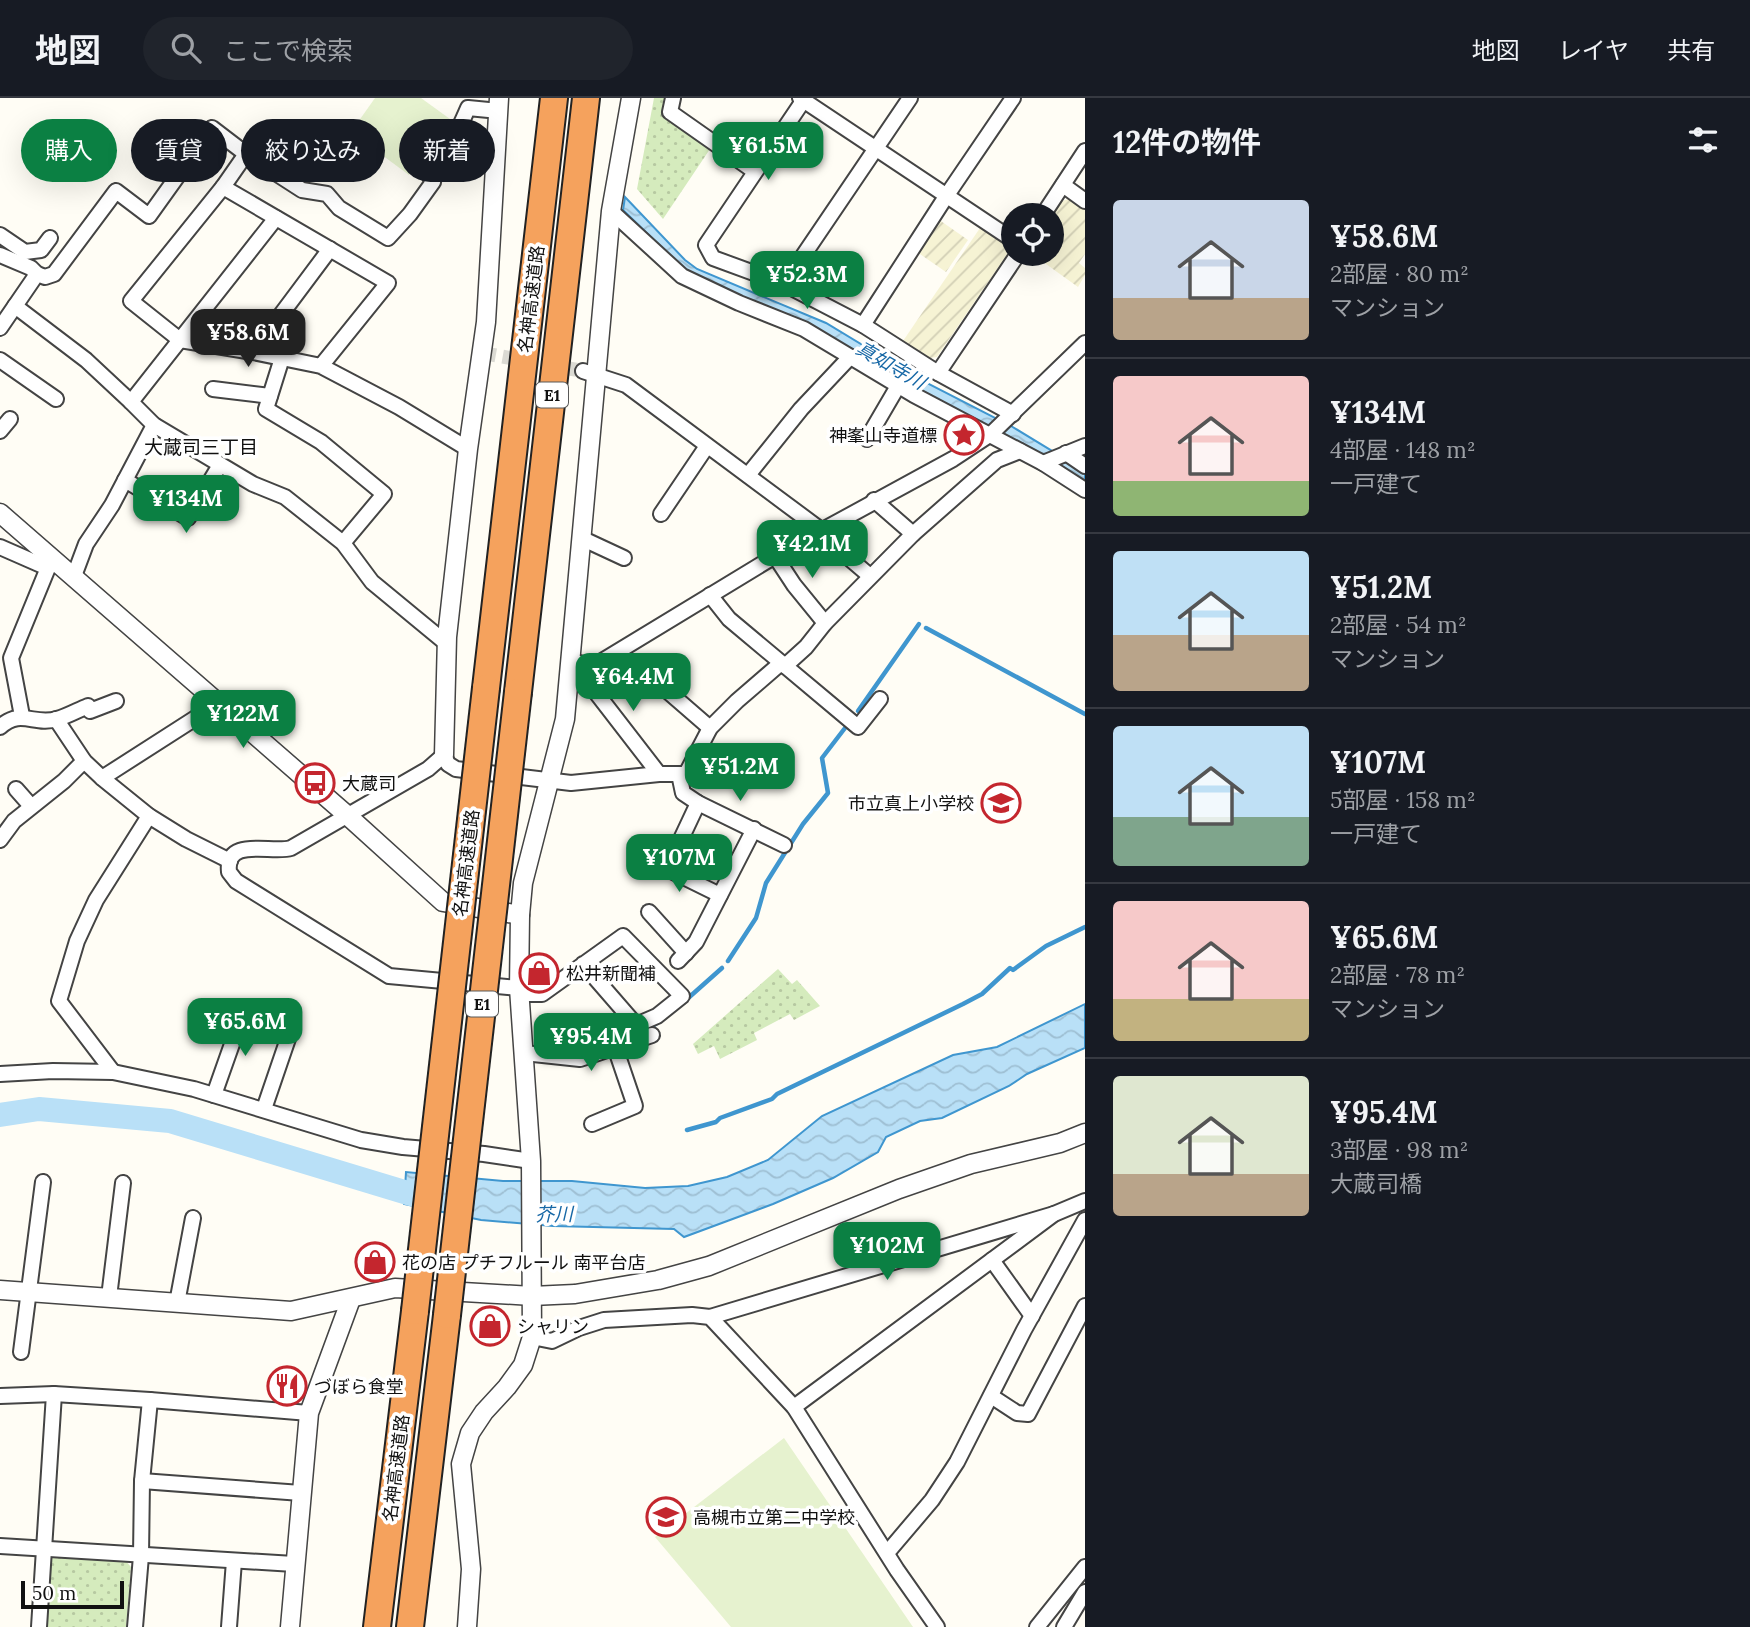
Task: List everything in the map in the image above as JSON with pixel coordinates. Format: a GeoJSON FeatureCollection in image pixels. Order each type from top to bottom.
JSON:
{"type":"FeatureCollection","features":[{"type":"Feature","properties":{"kind":"highway","name":"名神高速道路"},"geometry":{"type":"LineString","coordinates":[[377,1627],[554,98]]}},
{"type":"Feature","properties":{"kind":"highway","name":"名神高速道路"},"geometry":{"type":"LineString","coordinates":[[410,1627],[586,98]]}},
{"type":"Feature","properties":{"kind":"street"},"geometry":{"type":"LineString","coordinates":[[467,1627],[471,1569],[461,1464],[470,1433],[523,1365],[532,1337],[531,1165],[519,991],[520,915],[523,884],[577,662],[590,372],[611,211],[631,98]]}},
{"type":"Feature","properties":{"kind":"street"},"geometry":{"type":"LineString","coordinates":[[673,98],[670,112],[754,171]]}},
{"type":"Feature","properties":{"kind":"street"},"geometry":{"type":"LineString","coordinates":[[784,284],[909,98]]}},
{"type":"Feature","properties":{"kind":"street"},"geometry":{"type":"LineString","coordinates":[[863,325],[1013,98]]}},
{"type":"Feature","properties":{"kind":"street"},"geometry":{"type":"LineString","coordinates":[[1001,232],[803,99],[706,245],[713,258],[784,284],[863,325],[938,373],[1013,414]]}},
{"type":"Feature","properties":{"kind":"street"},"geometry":{"type":"LineString","coordinates":[[290,182],[302,190],[327,194],[339,208],[388,238],[410,215],[433,182],[425,168],[442,156],[455,139],[468,108],[499,104],[486,322],[468,449],[446,643],[444,755],[448,764],[456,769],[571,783],[659,774],[686,774],[710,729],[737,701],[806,647],[825,623],[913,534],[997,460],[1020,451]]}},
{"type":"Feature","properties":{"kind":"street"},"geometry":{"type":"LineString","coordinates":[[0,256],[31,268],[45,277],[54,274],[116,191],[149,216],[212,128],[241,150]]}},
{"type":"Feature","properties":{"kind":"street"},"geometry":{"type":"LineString","coordinates":[[1051,203],[1085,151]]}},
{"type":"Feature","properties":{"kind":"street"},"geometry":{"type":"LineString","coordinates":[[241,161],[131,300],[180,340],[321,366],[399,407],[468,449]]}},
{"type":"Feature","properties":{"kind":"street"},"geometry":{"type":"LineString","coordinates":[[1063,185],[1085,201]]}},
{"type":"Feature","properties":{"kind":"street"},"geometry":{"type":"LineString","coordinates":[[223,187],[388,283],[321,366]]}},
{"type":"Feature","properties":{"kind":"street"},"geometry":{"type":"LineString","coordinates":[[611,211],[682,276],[804,329],[898,386],[1045,462],[1085,490]]}},
{"type":"Feature","properties":{"kind":"street"},"geometry":{"type":"LineString","coordinates":[[131,402],[275,218]]}},
{"type":"Feature","properties":{"kind":"street"},"geometry":{"type":"LineString","coordinates":[[0,235],[25,252],[41,250],[51,238]]}},
{"type":"Feature","properties":{"kind":"street"},"geometry":{"type":"LineString","coordinates":[[253,352],[330,249]]}},
{"type":"Feature","properties":{"kind":"street"},"geometry":{"type":"LineString","coordinates":[[938,373],[1010,266]]}},
{"type":"Feature","properties":{"kind":"street"},"geometry":{"type":"LineString","coordinates":[[0,328],[37,274]]}},
{"type":"Feature","properties":{"kind":"street"},"geometry":{"type":"LineString","coordinates":[[15,306],[86,360],[154,425],[253,484],[285,497],[343,543],[372,582],[446,643]]}},
{"type":"Feature","properties":{"kind":"street"},"geometry":{"type":"LineString","coordinates":[[577,662],[594,666],[775,556],[953,459],[991,434],[1085,343]]}},
{"type":"Feature","properties":{"kind":"street"},"geometry":{"type":"LineString","coordinates":[[748,475],[802,409],[850,357]]}},
{"type":"Feature","properties":{"kind":"street"},"geometry":{"type":"LineString","coordinates":[[282,358],[266,409],[321,442],[384,494],[343,543]]}},
{"type":"Feature","properties":{"kind":"street"},"geometry":{"type":"LineString","coordinates":[[0,360],[56,399]]}},
{"type":"Feature","properties":{"kind":"street"},"geometry":{"type":"LineString","coordinates":[[590,372],[626,385],[821,530],[829,541],[870,576]]}},
{"type":"Feature","properties":{"kind":"street"},"geometry":{"type":"LineString","coordinates":[[867,439],[898,386]]}},
{"type":"Feature","properties":{"kind":"street"},"geometry":{"type":"LineString","coordinates":[[214,389],[270,396]]}},
{"type":"Feature","properties":{"kind":"street"},"geometry":{"type":"LineString","coordinates":[[0,431],[10,419]]}},
{"type":"Feature","properties":{"kind":"street"},"geometry":{"type":"LineString","coordinates":[[74,576],[86,544],[112,505],[154,425]]}},
{"type":"Feature","properties":{"kind":"street"},"geometry":{"type":"LineString","coordinates":[[661,514],[707,446]]}},
{"type":"Feature","properties":{"kind":"street"},"geometry":{"type":"LineString","coordinates":[[1045,462],[1085,446]]}},
{"type":"Feature","properties":{"kind":"street"},"geometry":{"type":"LineString","coordinates":[[1065,454],[1085,466]]}},
{"type":"Feature","properties":{"kind":"street"},"geometry":{"type":"LineString","coordinates":[[125,480],[188,518],[220,465]]}},
{"type":"Feature","properties":{"kind":"street"},"geometry":{"type":"LineString","coordinates":[[874,500],[913,534]]}},
{"type":"Feature","properties":{"kind":"street"},"geometry":{"type":"LineString","coordinates":[[0,513],[50,563]]}},
{"type":"Feature","properties":{"kind":"street"},"geometry":{"type":"LineString","coordinates":[[581,538],[624,558]]}},
{"type":"Feature","properties":{"kind":"street"},"geometry":{"type":"LineString","coordinates":[[0,547],[50,563],[74,576],[443,902],[520,915]]}},
{"type":"Feature","properties":{"kind":"street"},"geometry":{"type":"LineString","coordinates":[[775,556],[794,585],[825,623]]}},
{"type":"Feature","properties":{"kind":"street"},"geometry":{"type":"LineString","coordinates":[[50,563],[11,658],[8,718],[37,721],[56,719],[88,706],[90,711],[116,701]]}},
{"type":"Feature","properties":{"kind":"street"},"geometry":{"type":"LineString","coordinates":[[710,595],[729,619],[858,727],[880,699]]}},
{"type":"Feature","properties":{"kind":"street"},"geometry":{"type":"LineString","coordinates":[[577,662],[591,687],[659,774]]}},
{"type":"Feature","properties":{"kind":"street"},"geometry":{"type":"LineString","coordinates":[[657,682],[710,729]]}},
{"type":"Feature","properties":{"kind":"street"},"geometry":{"type":"LineString","coordinates":[[102,778],[219,703]]}},
{"type":"Feature","properties":{"kind":"street"},"geometry":{"type":"LineString","coordinates":[[56,719],[84,761],[102,778],[149,816],[186,839],[230,861]]}},
{"type":"Feature","properties":{"kind":"street"},"geometry":{"type":"LineString","coordinates":[[444,755],[428,769],[288,849],[244,849],[236,853],[230,861],[229,872],[236,881],[389,976],[542,994],[583,964],[622,936],[681,996],[657,1016],[636,1025],[583,964]]}},
{"type":"Feature","properties":{"kind":"street"},"geometry":{"type":"LineString","coordinates":[[0,841],[10,825],[84,761]]}},
{"type":"Feature","properties":{"kind":"street"},"geometry":{"type":"LineString","coordinates":[[679,774],[683,793],[784,845]]}},
{"type":"Feature","properties":{"kind":"street"},"geometry":{"type":"LineString","coordinates":[[16,789],[31,806]]}},
{"type":"Feature","properties":{"kind":"street"},"geometry":{"type":"LineString","coordinates":[[667,869],[698,803]]}},
{"type":"Feature","properties":{"kind":"street"},"geometry":{"type":"LineString","coordinates":[[113,1072],[59,1001],[77,941],[96,900],[149,816]]}},
{"type":"Feature","properties":{"kind":"street"},"geometry":{"type":"LineString","coordinates":[[649,912],[682,957],[696,942],[754,830]]}},
{"type":"Feature","properties":{"kind":"street"},"geometry":{"type":"LineString","coordinates":[[653,862],[720,895]]}},
{"type":"Feature","properties":{"kind":"street"},"geometry":{"type":"LineString","coordinates":[[214,1095],[244,1010]]}},
{"type":"Feature","properties":{"kind":"street"},"geometry":{"type":"LineString","coordinates":[[264,1109],[293,1024]]}},
{"type":"Feature","properties":{"kind":"street"},"geometry":{"type":"LineString","coordinates":[[524,1053],[580,1059],[652,1035]]}},
{"type":"Feature","properties":{"kind":"street"},"geometry":{"type":"LineString","coordinates":[[592,1124],[635,1106],[615,1047]]}},
{"type":"Feature","properties":{"kind":"street"},"geometry":{"type":"LineString","coordinates":[[0,1074],[113,1072],[214,1095],[361,1140],[403,1147],[484,1154],[531,1165]]}},
{"type":"Feature","properties":{"kind":"street"},"geometry":{"type":"LineString","coordinates":[[0,1290],[291,1311],[395,1288],[532,1296],[575,1294],[646,1282],[709,1266],[947,1172],[1059,1143],[1085,1133]]}},
{"type":"Feature","properties":{"kind":"street"},"geometry":{"type":"LineString","coordinates":[[21,1352],[43,1182]]}},
{"type":"Feature","properties":{"kind":"street"},"geometry":{"type":"LineString","coordinates":[[108,1297],[123,1183]]}},
{"type":"Feature","properties":{"kind":"street"},"geometry":{"type":"LineString","coordinates":[[532,1337],[552,1341],[604,1320],[692,1315],[710,1317],[1054,1214],[1085,1201]]}},
{"type":"Feature","properties":{"kind":"street"},"geometry":{"type":"LineString","coordinates":[[794,1407],[1054,1214]]}},
{"type":"Feature","properties":{"kind":"street"},"geometry":{"type":"LineString","coordinates":[[177,1303],[193,1218]]}},
{"type":"Feature","properties":{"kind":"street"},"geometry":{"type":"LineString","coordinates":[[887,1553],[932,1500],[957,1462],[1085,1220]]}},
{"type":"Feature","properties":{"kind":"street"},"geometry":{"type":"LineString","coordinates":[[992,1260],[1032,1316]]}},
{"type":"Feature","properties":{"kind":"street"},"geometry":{"type":"LineString","coordinates":[[290,1627],[309,1413],[351,1298]]}},
{"type":"Feature","properties":{"kind":"street"},"geometry":{"type":"LineString","coordinates":[[991,1396],[1017,1413],[1028,1414],[1085,1306]]}},
{"type":"Feature","properties":{"kind":"street"},"geometry":{"type":"LineString","coordinates":[[710,1317],[794,1407],[937,1627]]}},
{"type":"Feature","properties":{"kind":"street"},"geometry":{"type":"LineString","coordinates":[[0,1396],[54,1394],[150,1399],[309,1413]]}},
{"type":"Feature","properties":{"kind":"street"},"geometry":{"type":"LineString","coordinates":[[39,1627],[54,1394]]}},
{"type":"Feature","properties":{"kind":"street"},"geometry":{"type":"LineString","coordinates":[[135,1627],[141,1556],[142,1481],[150,1399]]}},
{"type":"Feature","properties":{"kind":"street"},"geometry":{"type":"LineString","coordinates":[[142,1481],[301,1493]]}},
{"type":"Feature","properties":{"kind":"street"},"geometry":{"type":"LineString","coordinates":[[0,1546],[294,1564]]}},
{"type":"Feature","properties":{"kind":"street"},"geometry":{"type":"LineString","coordinates":[[229,1627],[234,1561]]}},
{"type":"Feature","properties":{"kind":"street"},"geometry":{"type":"LineString","coordinates":[[1037,1627],[1085,1567]]}},
{"type":"Feature","properties":{"kind":"street"},"geometry":{"type":"LineString","coordinates":[[1064,1627],[1085,1592]]}},
{"type":"Feature","properties":{"kind":"shaded area"},"geometry":{"type":"Polygon","coordinates":[[[1072,198],[1085,209],[1085,254],[1079,263],[1085,268],[1085,275],[1078,287],[1049,266],[1064,266],[1062,201],[1072,198]]]}},
{"type":"Feature","properties":{"kind":"shaded area"},"geometry":{"type":"Polygon","coordinates":[[[938,219],[968,240],[946,272],[917,252],[938,219]]]}},
{"type":"Feature","properties":{"kind":"shaded area"},"geometry":{"type":"Polygon","coordinates":[[[980,228],[1001,241],[1001,263],[937,357],[930,358],[903,341],[980,228]]]}},
{"type":"Feature","properties":{"kind":"green space"},"geometry":{"type":"Polygon","coordinates":[[[375,98],[421,98],[450,119],[399,119],[399,168],[385,157],[385,119],[360,119],[375,98]]]}},
{"type":"Feature","properties":{"kind":"green space"},"geometry":{"type":"Polygon","coordinates":[[[654,98],[667,98],[663,116],[709,144],[710,149],[663,219],[637,189],[654,98]]]}},
{"type":"Feature","properties":{"kind":"green space"},"geometry":{"type":"Polygon","coordinates":[[[778,969],[792,984],[797,980],[820,1006],[794,1020],[790,1014],[754,1033],[757,1040],[720,1059],[714,1046],[698,1054],[693,1044],[778,969]]]}},
{"type":"Feature","properties":{"kind":"green space"},"geometry":{"type":"Polygon","coordinates":[[[784,1438],[913,1627],[731,1627],[655,1537],[784,1438]]]}},
{"type":"Feature","properties":{"kind":"green space"},"geometry":{"type":"Polygon","coordinates":[[[51,1554],[125,1560],[131,1567],[126,1627],[45,1627],[48,1558],[51,1554]]]}},
{"type":"Feature","properties":{"kind":"water","name":"真如寺川"},"geometry":{"type":"Polygon","coordinates":[[[625,197],[685,260],[697,269],[826,323],[917,378],[1011,426],[1085,471],[1085,483],[860,353],[690,275],[623,210],[625,197]]]}},
{"type":"Feature","properties":{"kind":"water"},"geometry":{"type":"Polygon","coordinates":[[[1085,1004],[1085,1048],[1027,1074],[1009,1086],[942,1118],[920,1121],[886,1137],[878,1152],[833,1178],[684,1237],[674,1229],[553,1226],[481,1220],[404,1204],[406,1172],[503,1181],[572,1181],[645,1188],[688,1186],[727,1177],[768,1160],[822,1116],[953,1055],[997,1047],[1085,1004]]]}},
{"type":"Feature","properties":{"kind":"waterway"},"geometry":{"type":"LineString","coordinates":[[858,711],[919,624]]}},
{"type":"Feature","properties":{"kind":"waterway"},"geometry":{"type":"LineString","coordinates":[[926,628],[1085,714]]}},
{"type":"Feature","properties":{"kind":"waterway"},"geometry":{"type":"LineString","coordinates":[[728,961],[756,918],[766,883],[803,824],[828,793],[822,758],[845,728]]}},
{"type":"Feature","properties":{"kind":"waterway"},"geometry":{"type":"LineString","coordinates":[[687,1130],[716,1122],[720,1118],[772,1099],[777,1094],[963,1004],[982,994],[1010,968],[1013,970],[1046,946],[1085,927]]}},
{"type":"Feature","properties":{"kind":"waterway"},"geometry":{"type":"LineString","coordinates":[[686,1000],[722,968]]}},
{"type":"Feature","properties":{"kind":"waterway"},"geometry":{"type":"LineString","coordinates":[[540,1044],[578,1047],[651,1027],[660,1021]]}},
{"type":"Feature","properties":{"kind":"waterway","name":"芥川"},"geometry":{"type":"LineString","coordinates":[[0,1115],[39,1109],[170,1121],[434,1201]]}},
{"type":"Feature","properties":{"kind":"tunnel"},"geometry":{"type":"LineString","coordinates":[[482,353],[583,371]]}},
{"type":"Feature","properties":{"kind":"place","name":"神峯山寺道標"},"geometry":{"type":"Point","coordinates":[964,435]}},
{"type":"Feature","properties":{"kind":"place","name":"大蔵司"},"geometry":{"type":"Point","coordinates":[315,783]}},
{"type":"Feature","properties":{"kind":"place","name":"市立真上小学校"},"geometry":{"type":"Point","coordinates":[1001,803]}},
{"type":"Feature","properties":{"kind":"place","name":"松井新聞補"},"geometry":{"type":"Point","coordinates":[539,973]}},
{"type":"Feature","properties":{"kind":"place","name":"花の店 プチフルール 南平台店"},"geometry":{"type":"Point","coordinates":[375,1262]}},
{"type":"Feature","properties":{"kind":"place","name":"シャリン"},"geometry":{"type":"Point","coordinates":[490,1326]}},
{"type":"Feature","properties":{"kind":"place","name":"づぼら食堂"},"geometry":{"type":"Point","coordinates":[287,1386]}},
{"type":"Feature","properties":{"kind":"place","name":"高槻市立第二中学校"},"geometry":{"type":"Point","coordinates":[666,1517]}},
{"type":"Feature","properties":{"kind":"district","name":"大蔵司三丁目"},"geometry":{"type":"Point","coordinates":[201,447]}}]}
